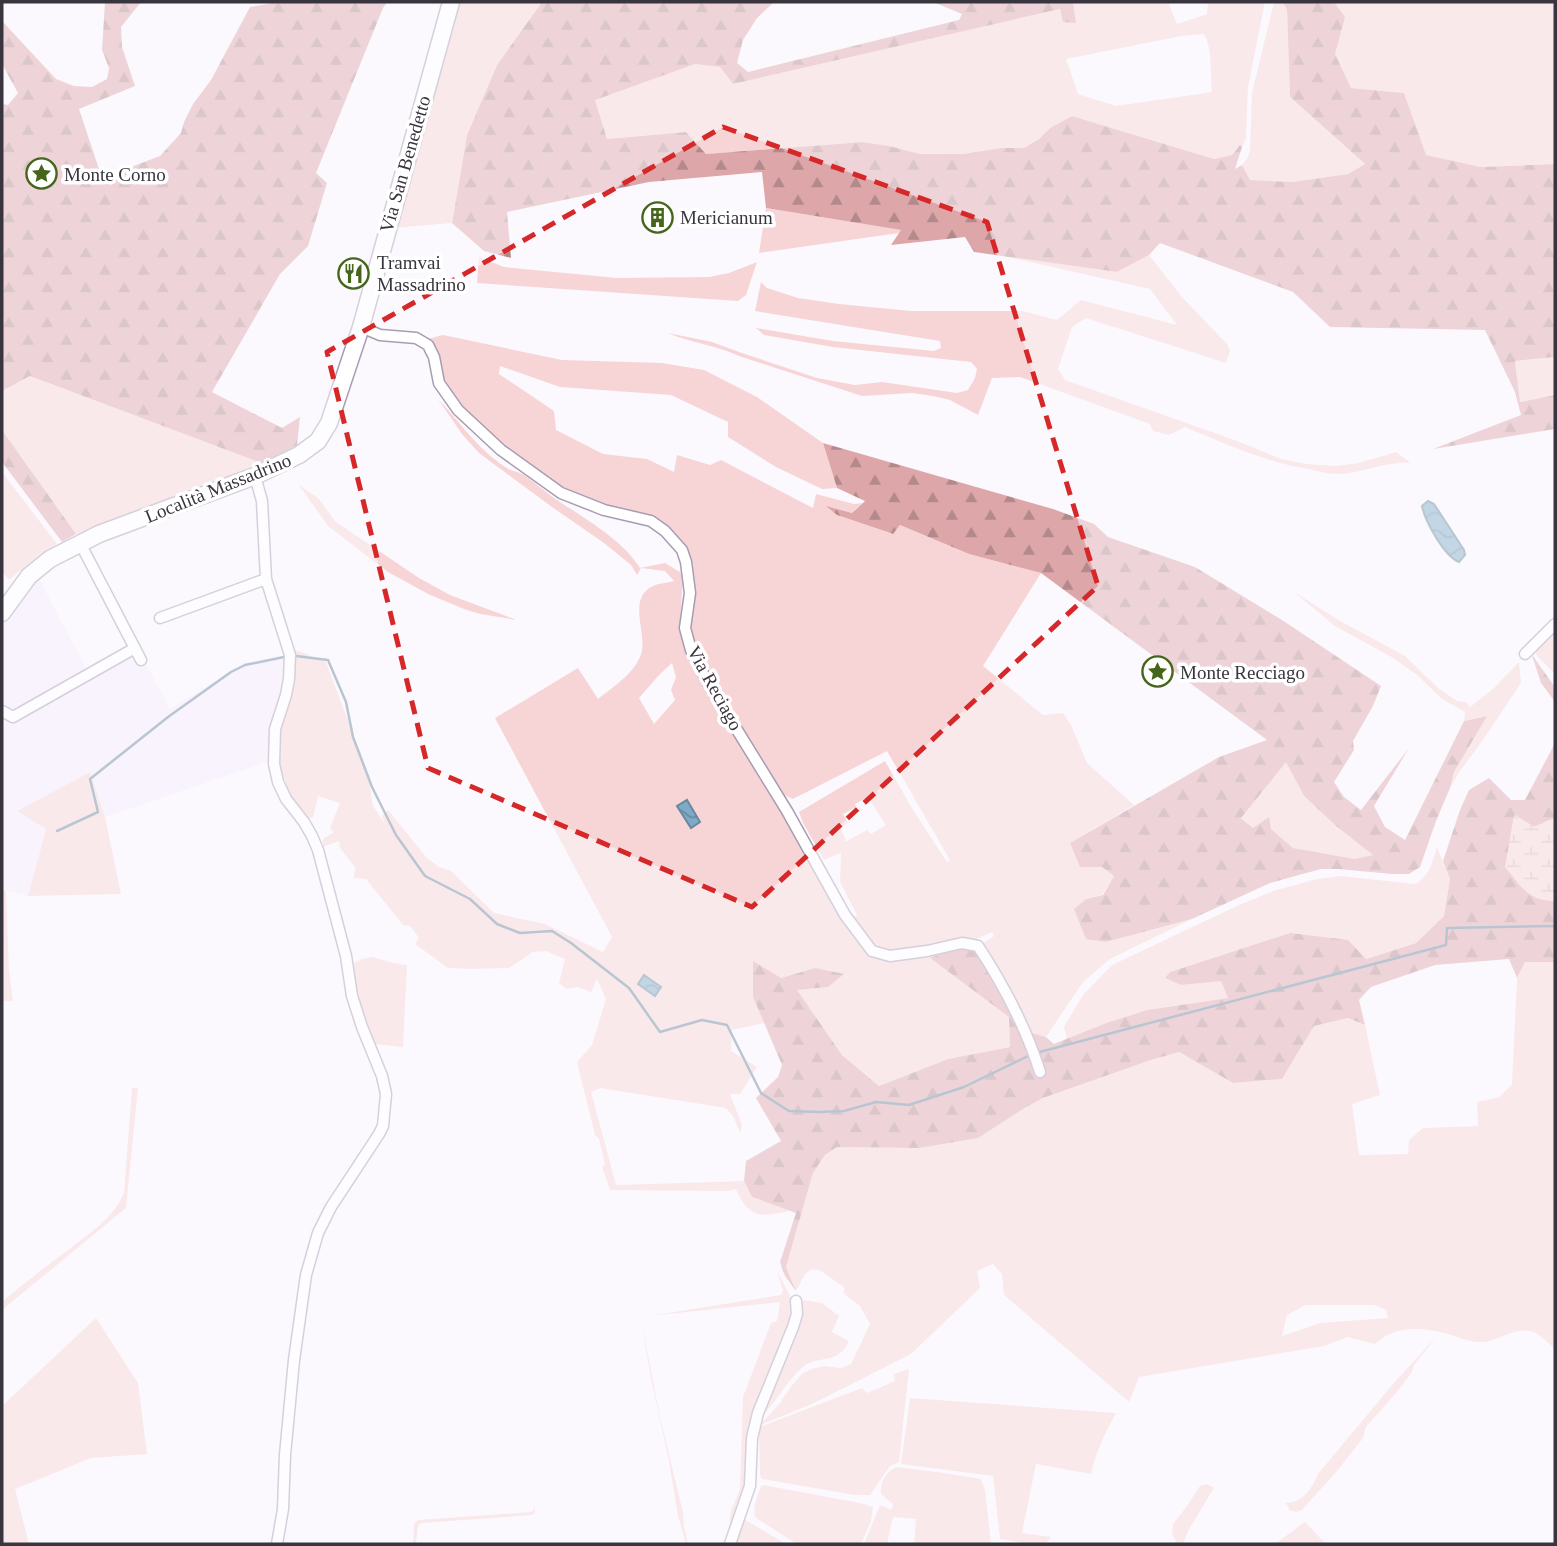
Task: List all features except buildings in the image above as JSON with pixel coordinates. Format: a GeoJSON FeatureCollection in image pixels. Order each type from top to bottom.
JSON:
{"type":"FeatureCollection","features":[{"type":"Feature","properties":{"kind":"main road","name":"Via San Benedetto"},"geometry":{"type":"LineString","coordinates":[[363,328],[451,2]]}},
{"type":"Feature","properties":{"kind":"main road","name":"Località Massadrino"},"geometry":{"type":"LineString","coordinates":[[2,613],[29,576],[50,559],[99,534],[255,476],[299,455],[318,441],[329,423],[363,328]]}},
{"type":"Feature","properties":{"kind":"street","name":"Via Reciago"},"geometry":{"type":"LineString","coordinates":[[363,328],[380,335],[416,338],[428,345],[434,357],[439,383],[458,410],[501,450],[561,493],[604,509],[651,521],[665,531],[681,550],[686,562],[690,593],[685,628],[691,650],[707,681],[787,811],[845,915],[872,951],[890,956],[962,943],[978,946],[993,968],[1040,1072]]}},
{"type":"Feature","properties":{"kind":"street"},"geometry":{"type":"LineString","coordinates":[[255,476],[262,501],[266,579],[290,655],[286,695],[275,729],[274,764],[286,799],[304,822],[318,850],[346,956],[352,996],[382,1076],[386,1094],[383,1126],[331,1207],[318,1233],[306,1275],[285,1455],[283,1509],[277,1544]]}},
{"type":"Feature","properties":{"kind":"street"},"geometry":{"type":"LineString","coordinates":[[80,543],[141,660]]}},
{"type":"Feature","properties":{"kind":"street"},"geometry":{"type":"LineString","coordinates":[[160,618],[266,579]]}},
{"type":"Feature","properties":{"kind":"street"},"geometry":{"type":"LineString","coordinates":[[1525,654],[1555,624]]}},
{"type":"Feature","properties":{"kind":"street"},"geometry":{"type":"LineString","coordinates":[[2,710],[13,717],[135,648]]}},
{"type":"Feature","properties":{"kind":"street"},"geometry":{"type":"LineString","coordinates":[[730,1544],[750,1486],[752,1438],[758,1413],[793,1327],[797,1314],[796,1301]]}},
{"type":"Feature","properties":{"kind":"highlighted area"},"geometry":{"type":"Polygon","coordinates":[[[723,127],[987,222],[1098,586],[752,907],[428,768],[327,352],[723,127]]]}},
{"type":"Feature","properties":{"kind":"shaded area"},"geometry":{"type":"Polygon","coordinates":[[[38,577],[88,672],[135,643],[170,709],[244,663],[287,655],[287,671],[273,760],[105,817],[90,772],[17,811],[46,828],[28,896],[2,890],[2,622],[38,577]]]}},
{"type":"Feature","properties":{"kind":"green space"},"geometry":{"type":"Polygon","coordinates":[[[105,2],[141,2],[121,27],[122,47],[135,86],[79,109],[102,178],[160,156],[181,133],[193,104],[211,80],[250,7],[279,2],[387,2],[316,173],[327,183],[308,246],[280,274],[212,392],[282,428],[300,417],[297,445],[264,464],[30,376],[2,391],[2,104],[8,105],[18,93],[2,64],[2,21],[56,79],[74,86],[92,87],[107,79],[109,68],[102,50],[105,2]]]}},
{"type":"Feature","properties":{"kind":"green space"},"geometry":{"type":"Polygon","coordinates":[[[457,2],[542,2],[497,65],[467,135],[452,223],[393,228],[457,2]]]}},
{"type":"Feature","properties":{"kind":"green space"},"geometry":{"type":"Polygon","coordinates":[[[542,2],[774,2],[757,18],[743,40],[737,63],[748,72],[959,20],[962,14],[933,2],[1073,2],[1076,23],[1063,22],[1060,9],[733,84],[720,67],[695,64],[595,100],[607,139],[686,132],[706,154],[863,142],[920,154],[963,154],[1001,148],[1024,148],[1050,128],[1072,116],[1214,159],[1232,155],[1240,145],[1242,147],[1235,169],[1242,165],[1250,180],[1292,182],[1348,174],[1365,164],[1290,97],[1287,10],[1283,2],[1334,2],[1345,17],[1335,54],[1351,88],[1404,93],[1426,155],[1481,167],[1555,164],[1555,357],[1515,361],[1520,402],[1555,395],[1555,429],[1433,449],[1521,415],[1515,392],[1485,330],[1330,327],[1293,292],[1160,243],[1149,255],[1117,272],[974,252],[965,237],[891,245],[901,230],[766,208],[762,172],[649,182],[507,212],[511,258],[484,251],[452,223],[467,135],[497,65],[542,2]]]}},
{"type":"Feature","properties":{"kind":"green space"},"geometry":{"type":"Polygon","coordinates":[[[1073,2],[1168,2],[1177,24],[1207,14],[1208,2],[1265,2],[1248,87],[1246,138],[1242,147],[1240,145],[1232,155],[1214,159],[1072,116],[1050,128],[1024,148],[1001,148],[963,154],[919,154],[863,142],[706,154],[686,132],[606,139],[595,99],[695,64],[720,67],[733,84],[1060,9],[1076,23],[1073,2]],[[1204,34],[1181,36],[1066,59],[1078,94],[1116,106],[1212,92],[1207,40],[1204,34]]]}},
{"type":"Feature","properties":{"kind":"green space"},"geometry":{"type":"Polygon","coordinates":[[[1274,2],[1283,2],[1287,10],[1290,97],[1365,164],[1348,174],[1292,182],[1250,180],[1242,165],[1250,151],[1252,93],[1274,2]]]}},
{"type":"Feature","properties":{"kind":"green space"},"geometry":{"type":"Polygon","coordinates":[[[1334,2],[1555,2],[1555,164],[1481,167],[1425,155],[1404,93],[1351,88],[1334,54],[1344,17],[1334,2]]]}},
{"type":"Feature","properties":{"kind":"green space"},"geometry":{"type":"Polygon","coordinates":[[[766,208],[902,230],[899,233],[759,253],[766,208]]]}},
{"type":"Feature","properties":{"kind":"green space"},"geometry":{"type":"Polygon","coordinates":[[[999,255],[1117,272],[1149,255],[1182,297],[1227,344],[1230,351],[1226,363],[1086,318],[1072,327],[1058,369],[1065,380],[1281,459],[1336,466],[1359,463],[1396,452],[1411,463],[1336,474],[1293,466],[1246,452],[1185,427],[1169,435],[1153,431],[1150,424],[1020,377],[992,378],[978,415],[950,400],[933,396],[912,393],[862,396],[668,333],[712,342],[817,378],[855,385],[882,382],[957,393],[968,390],[975,378],[977,369],[971,362],[833,347],[764,335],[756,328],[833,341],[934,351],[941,348],[940,341],[755,311],[761,282],[767,288],[798,298],[839,304],[911,311],[1023,311],[1057,320],[1081,300],[1177,325],[1150,289],[999,255]]]}},
{"type":"Feature","properties":{"kind":"green space"},"geometry":{"type":"Polygon","coordinates":[[[479,257],[504,267],[617,278],[709,277],[729,273],[757,262],[746,295],[738,301],[477,283],[479,257]]]}},
{"type":"Feature","properties":{"kind":"green space"},"geometry":{"type":"Polygon","coordinates":[[[443,335],[562,360],[662,363],[704,370],[757,397],[823,443],[837,488],[822,489],[776,467],[728,437],[728,422],[671,395],[560,387],[500,366],[499,374],[554,411],[556,430],[603,454],[647,459],[674,472],[677,455],[710,465],[721,460],[813,508],[816,494],[854,504],[862,503],[852,513],[828,507],[837,515],[892,534],[900,525],[969,554],[1041,573],[983,666],[1043,715],[1063,713],[1087,763],[1134,805],[1070,843],[1114,876],[1102,895],[1086,899],[1075,909],[1086,938],[1106,942],[1192,919],[1110,959],[1083,982],[1046,1037],[1027,1032],[1004,977],[980,945],[994,936],[992,932],[931,959],[1010,1017],[1010,1047],[948,1059],[879,1086],[842,1055],[796,990],[828,987],[815,968],[781,978],[753,997],[764,1023],[732,1030],[731,1051],[757,1067],[740,1094],[730,1094],[742,1125],[740,1133],[733,1116],[726,1108],[600,1088],[591,1092],[616,1185],[744,1181],[752,1197],[790,1211],[757,1214],[746,1206],[736,1189],[610,1190],[577,1062],[592,1045],[606,999],[597,979],[591,992],[578,987],[566,989],[559,983],[565,959],[546,951],[533,952],[509,968],[448,968],[415,944],[419,938],[410,926],[403,925],[366,879],[354,878],[355,867],[340,848],[339,841],[323,847],[323,839],[334,832],[330,828],[340,803],[318,796],[313,818],[306,818],[295,806],[276,755],[290,651],[299,651],[326,662],[368,774],[373,806],[385,824],[382,816],[388,810],[427,858],[439,867],[451,871],[494,913],[545,924],[603,952],[612,937],[495,718],[578,668],[598,699],[627,675],[640,657],[642,639],[639,609],[645,592],[655,585],[674,581],[665,571],[641,568],[637,575],[631,565],[604,543],[479,453],[438,399],[470,436],[497,461],[520,473],[602,530],[624,548],[640,568],[665,563],[683,574],[682,629],[701,677],[846,921],[857,915],[840,882],[841,853],[824,860],[799,812],[885,761],[947,862],[950,860],[887,751],[793,799],[784,795],[709,679],[693,649],[690,630],[695,589],[687,547],[666,525],[604,507],[560,489],[503,449],[463,412],[441,375],[433,345],[428,339],[443,335]],[[672,663],[639,698],[654,724],[675,700],[671,690],[676,677],[672,663]],[[868,797],[843,814],[848,823],[840,828],[845,842],[867,830],[871,834],[886,825],[868,797]]]}},
{"type":"Feature","properties":{"kind":"green space"},"geometry":{"type":"Polygon","coordinates":[[[1555,357],[1555,395],[1520,402],[1515,361],[1555,357]]]}},
{"type":"Feature","properties":{"kind":"green space"},"geometry":{"type":"Polygon","coordinates":[[[30,376],[264,464],[255,472],[83,534],[76,534],[2,430],[2,391],[30,376]]]}},
{"type":"Feature","properties":{"kind":"green space"},"geometry":{"type":"Polygon","coordinates":[[[2,430],[76,534],[62,542],[2,462],[2,430]]]}},
{"type":"Feature","properties":{"kind":"green space"},"geometry":{"type":"Polygon","coordinates":[[[823,443],[1053,509],[1094,524],[1108,537],[1195,567],[1282,620],[1381,686],[1353,741],[1354,750],[1334,782],[1344,797],[1361,810],[1409,748],[1374,806],[1385,827],[1405,840],[1464,721],[1487,716],[1454,772],[1420,867],[1409,874],[1321,869],[1270,883],[1192,919],[1106,942],[1086,939],[1074,909],[1086,899],[1103,895],[1114,876],[1102,867],[1080,867],[1070,843],[1219,757],[1267,740],[1041,573],[969,554],[900,525],[893,534],[837,515],[826,506],[852,513],[865,501],[837,488],[823,443]],[[1286,762],[1241,818],[1253,828],[1269,817],[1271,829],[1293,848],[1355,859],[1373,855],[1336,826],[1304,796],[1286,762]]]}},
{"type":"Feature","properties":{"kind":"green space"},"geometry":{"type":"Polygon","coordinates":[[[2,472],[57,544],[40,554],[9,580],[2,572],[2,472]]]}},
{"type":"Feature","properties":{"kind":"green space"},"geometry":{"type":"Polygon","coordinates":[[[299,485],[318,498],[336,522],[419,578],[450,595],[517,620],[464,609],[428,594],[388,572],[328,526],[299,485]]]}},
{"type":"Feature","properties":{"kind":"green space"},"geometry":{"type":"Polygon","coordinates":[[[1294,592],[1340,621],[1405,656],[1438,688],[1457,701],[1466,702],[1470,707],[1494,688],[1519,662],[1521,683],[1450,788],[1454,772],[1486,716],[1464,721],[1465,712],[1442,699],[1417,675],[1395,659],[1335,626],[1294,592]]]}},
{"type":"Feature","properties":{"kind":"green space"},"geometry":{"type":"Polygon","coordinates":[[[1555,630],[1555,674],[1537,656],[1535,650],[1555,630]]]}},
{"type":"Feature","properties":{"kind":"green space"},"geometry":{"type":"Polygon","coordinates":[[[1532,655],[1555,687],[1555,702],[1541,683],[1532,655]]]}},
{"type":"Feature","properties":{"kind":"green space"},"geometry":{"type":"Polygon","coordinates":[[[1555,743],[1555,818],[1534,827],[1515,815],[1550,901],[1555,901],[1555,962],[1525,962],[1517,978],[1509,959],[1435,965],[1371,987],[1359,1000],[1365,1025],[1348,1018],[1314,1026],[1282,1079],[1233,1083],[1179,1052],[1043,1098],[978,1138],[919,1148],[837,1147],[825,1155],[813,1173],[786,1267],[796,1291],[785,1276],[780,1262],[796,1213],[752,1197],[744,1181],[746,1161],[781,1141],[756,1098],[778,1077],[782,1065],[753,997],[753,961],[781,978],[815,968],[844,974],[828,987],[797,990],[842,1055],[879,1086],[948,1059],[1010,1047],[1009,1017],[930,958],[963,946],[977,951],[1005,995],[1021,1030],[1046,1037],[1054,1044],[1147,1010],[1228,998],[1221,981],[1181,985],[1165,978],[1170,972],[1290,933],[1348,940],[1366,959],[1416,943],[1444,916],[1450,879],[1443,861],[1469,790],[1489,778],[1511,800],[1525,800],[1555,743]]]}},
{"type":"Feature","properties":{"kind":"green space"},"geometry":{"type":"Polygon","coordinates":[[[1286,761],[1304,796],[1336,826],[1374,855],[1356,859],[1293,848],[1271,829],[1253,828],[1241,817],[1286,761]]]}},
{"type":"Feature","properties":{"kind":"green space"},"geometry":{"type":"Polygon","coordinates":[[[90,772],[105,817],[121,894],[28,896],[46,829],[17,811],[90,772]]]}},
{"type":"Feature","properties":{"kind":"green space"},"geometry":{"type":"Polygon","coordinates":[[[1514,815],[1534,827],[1555,818],[1555,901],[1532,895],[1505,867],[1514,815]]]}},
{"type":"Feature","properties":{"kind":"green space"},"geometry":{"type":"Polygon","coordinates":[[[1437,847],[1450,879],[1444,916],[1416,943],[1365,959],[1290,933],[1170,972],[1166,978],[1181,985],[1221,980],[1228,998],[1147,1010],[1067,1039],[1064,1027],[1083,995],[1112,965],[1239,905],[1273,891],[1317,879],[1341,876],[1415,884],[1427,873],[1437,847]]]}},
{"type":"Feature","properties":{"kind":"green space"},"geometry":{"type":"Polygon","coordinates":[[[2,890],[6,891],[13,1001],[2,1001],[2,890]]]}},
{"type":"Feature","properties":{"kind":"green space"},"geometry":{"type":"Polygon","coordinates":[[[371,957],[407,965],[403,1047],[373,1044],[359,1005],[352,964],[371,957]]]}},
{"type":"Feature","properties":{"kind":"green space"},"geometry":{"type":"Polygon","coordinates":[[[1525,962],[1555,962],[1555,1349],[1537,1333],[1527,1330],[1480,1342],[1438,1332],[1409,1329],[1391,1333],[1375,1344],[1347,1337],[1324,1346],[1139,1377],[1129,1402],[1004,1295],[1002,1274],[993,1264],[977,1271],[980,1288],[911,1354],[812,1404],[760,1425],[802,1374],[824,1366],[841,1368],[851,1364],[870,1324],[860,1306],[843,1293],[845,1288],[821,1271],[812,1269],[805,1274],[796,1291],[786,1267],[813,1173],[825,1155],[837,1147],[919,1148],[1023,1109],[1043,1098],[1179,1052],[1233,1083],[1282,1079],[1314,1026],[1348,1018],[1365,1025],[1380,1095],[1352,1104],[1359,1155],[1408,1154],[1409,1140],[1423,1128],[1478,1126],[1477,1102],[1499,1097],[1512,1085],[1517,978],[1525,962]],[[1305,1305],[1287,1315],[1282,1336],[1320,1323],[1388,1318],[1386,1310],[1375,1305],[1305,1305]]]}},
{"type":"Feature","properties":{"kind":"green space"},"geometry":{"type":"Polygon","coordinates":[[[132,1088],[138,1088],[126,1208],[2,1310],[2,1302],[99,1225],[119,1202],[124,1193],[132,1088]]]}},
{"type":"Feature","properties":{"kind":"green space"},"geometry":{"type":"Polygon","coordinates":[[[777,1271],[794,1304],[794,1319],[755,1416],[746,1483],[728,1544],[724,1544],[731,1511],[740,1489],[743,1397],[771,1323],[777,1321],[780,1302],[649,1316],[781,1295],[783,1291],[777,1271]]]}},
{"type":"Feature","properties":{"kind":"green space"},"geometry":{"type":"Polygon","coordinates":[[[804,1300],[822,1303],[839,1316],[832,1332],[849,1341],[845,1349],[834,1357],[803,1367],[759,1418],[799,1304],[804,1300]]]}},
{"type":"Feature","properties":{"kind":"green space"},"geometry":{"type":"Polygon","coordinates":[[[96,1318],[138,1383],[147,1454],[91,1458],[15,1489],[29,1544],[2,1544],[2,1406],[96,1318]]]}},
{"type":"Feature","properties":{"kind":"green space"},"geometry":{"type":"Polygon","coordinates":[[[641,1319],[660,1417],[683,1512],[688,1544],[678,1516],[641,1319]]]}},
{"type":"Feature","properties":{"kind":"green space"},"geometry":{"type":"Polygon","coordinates":[[[1437,1336],[1396,1393],[1366,1427],[1363,1438],[1337,1471],[1302,1510],[1289,1510],[1285,1503],[1298,1500],[1307,1492],[1318,1474],[1393,1384],[1437,1336]]]}},
{"type":"Feature","properties":{"kind":"green space"},"geometry":{"type":"Polygon","coordinates":[[[909,1369],[899,1462],[890,1466],[870,1495],[855,1495],[762,1479],[759,1428],[862,1388],[867,1393],[895,1381],[894,1374],[909,1369]]]}},
{"type":"Feature","properties":{"kind":"green space"},"geometry":{"type":"Polygon","coordinates":[[[910,1398],[1116,1413],[1101,1443],[1091,1474],[1036,1464],[1022,1533],[1051,1537],[1046,1544],[1029,1544],[1000,1539],[993,1476],[901,1464],[910,1398]]]}},
{"type":"Feature","properties":{"kind":"green space"},"geometry":{"type":"Polygon","coordinates":[[[897,1467],[981,1479],[985,1490],[991,1544],[914,1544],[916,1519],[893,1517],[887,1544],[864,1544],[880,1505],[891,1510],[893,1504],[881,1494],[881,1486],[887,1474],[897,1467]]]}},
{"type":"Feature","properties":{"kind":"green space"},"geometry":{"type":"Polygon","coordinates":[[[1207,1484],[1214,1488],[1183,1544],[1175,1544],[1173,1524],[1200,1486],[1207,1484]]]}},
{"type":"Feature","properties":{"kind":"green space"},"geometry":{"type":"Polygon","coordinates":[[[763,1485],[873,1507],[871,1521],[861,1544],[797,1544],[756,1518],[754,1510],[763,1485]]]}},
{"type":"Feature","properties":{"kind":"green space"},"geometry":{"type":"Polygon","coordinates":[[[534,1504],[535,1512],[533,1515],[421,1523],[418,1526],[416,1544],[413,1544],[414,1524],[418,1520],[531,1512],[534,1510],[534,1504]]]}},
{"type":"Feature","properties":{"kind":"green space"},"geometry":{"type":"Polygon","coordinates":[[[742,1518],[786,1544],[732,1544],[742,1518]]]}},
{"type":"Feature","properties":{"kind":"green space"},"geometry":{"type":"Polygon","coordinates":[[[1305,1522],[1326,1544],[1275,1544],[1305,1522]]]}},
{"type":"Feature","properties":{"kind":"water"},"geometry":{"type":"Polygon","coordinates":[[[1428,501],[1434,504],[1464,550],[1465,555],[1459,562],[1441,546],[1431,529],[1422,506],[1428,501]]]}},
{"type":"Feature","properties":{"kind":"water"},"geometry":{"type":"Polygon","coordinates":[[[687,800],[700,822],[691,828],[677,806],[687,800]]]}},
{"type":"Feature","properties":{"kind":"water"},"geometry":{"type":"Polygon","coordinates":[[[644,975],[661,987],[655,996],[638,984],[644,975]]]}},
{"type":"Feature","properties":{"kind":"waterway"},"geometry":{"type":"LineString","coordinates":[[296,656],[328,660],[346,702],[353,737],[372,787],[396,835],[425,876],[470,899],[497,924],[520,933],[552,931],[571,943],[629,988],[660,1032],[702,1020],[727,1025],[761,1093],[789,1111],[844,1111],[876,1102],[909,1105],[964,1087],[1032,1054],[1446,945],[1447,928],[1555,926]]}},
{"type":"Feature","properties":{"kind":"waterway"},"geometry":{"type":"LineString","coordinates":[[57,831],[98,812],[90,779],[168,717],[231,672],[245,665],[284,657]]}},
{"type":"Feature","properties":{"kind":"place","name":"Monte Corno"},"geometry":{"type":"Point","coordinates":[41,174]}},
{"type":"Feature","properties":{"kind":"place","name":"Mericianum"},"geometry":{"type":"Point","coordinates":[657,217]}},
{"type":"Feature","properties":{"kind":"place","name":"Tramvai Massadrino"},"geometry":{"type":"Point","coordinates":[354,273]}},
{"type":"Feature","properties":{"kind":"place","name":"Monte Recciago"},"geometry":{"type":"Point","coordinates":[1157,672]}}]}
